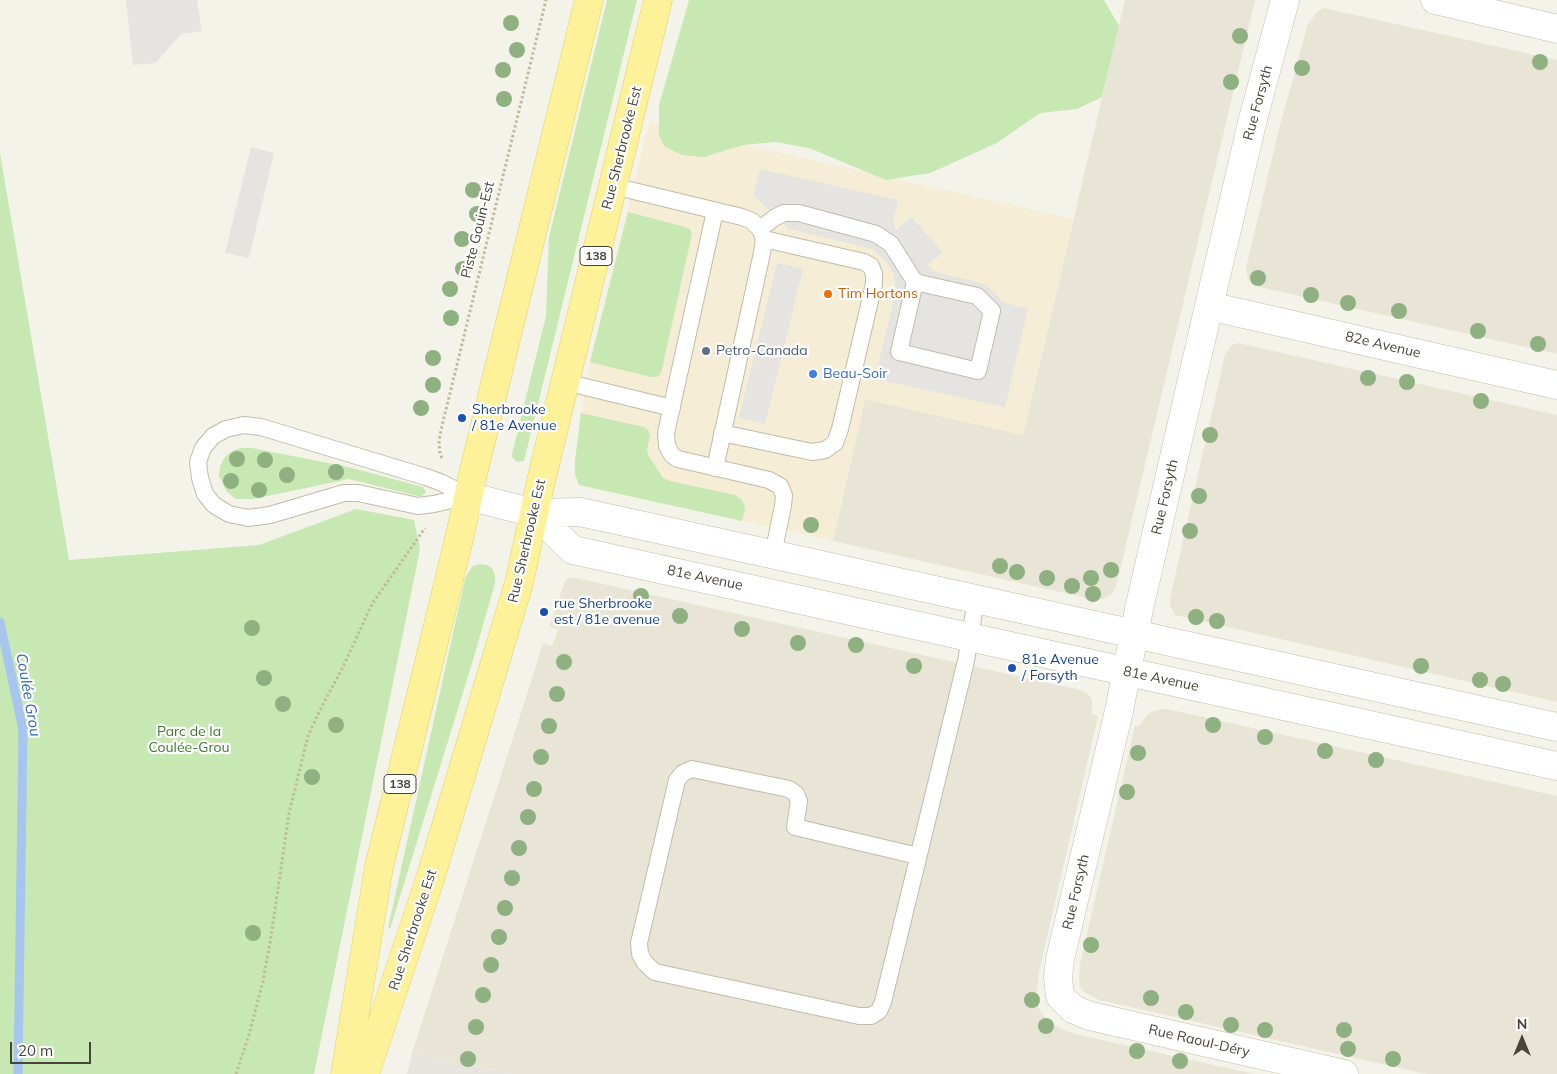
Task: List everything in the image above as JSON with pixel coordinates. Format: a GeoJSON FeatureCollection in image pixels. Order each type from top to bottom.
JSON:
{"type":"FeatureCollection","features":[{"type":"Feature","properties":{"kind":"main road","name":"138"},"geometry":{"type":"LineString","coordinates":[[345,1074],[379,867],[589,0]]}},
{"type":"Feature","properties":{"kind":"main road","name":"Rue Sherbrooke Est"},"geometry":{"type":"LineString","coordinates":[[364,1074],[430,879],[519,583],[565,382],[658,0]]}},
{"type":"Feature","properties":{"kind":"street","name":"Rue Forsyth"},"geometry":{"type":"LineString","coordinates":[[1060,996],[1058,978],[1060,959],[1128,671],[1134,634],[1209,306],[1252,123],[1285,0]]}},
{"type":"Feature","properties":{"kind":"street"},"geometry":{"type":"LineString","coordinates":[[1435,0],[1557,29]]}},
{"type":"Feature","properties":{"kind":"street","name":"82e Avenue"},"geometry":{"type":"LineString","coordinates":[[1209,306],[1557,385]]}},
{"type":"Feature","properties":{"kind":"street","name":"81e Avenue"},"geometry":{"type":"LineString","coordinates":[[468,496],[534,513],[580,512],[1557,728]]}},
{"type":"Feature","properties":{"kind":"street","name":"81e Avenue"},"geometry":{"type":"LineString","coordinates":[[534,513],[573,550],[644,564],[1557,766]]}},
{"type":"Feature","properties":{"kind":"street"},"geometry":{"type":"LineString","coordinates":[[644,564],[653,528]]}},
{"type":"Feature","properties":{"kind":"street"},"geometry":{"type":"LineString","coordinates":[[766,591],[773,554]]}},
{"type":"Feature","properties":{"kind":"street","name":"Rue Raoul-Déry"},"geometry":{"type":"LineString","coordinates":[[1060,996],[1073,1009],[1090,1016],[1344,1074]]}},
{"type":"Feature","properties":{"kind":"lane"},"geometry":{"type":"LineString","coordinates":[[613,186],[742,217],[752,221],[762,234],[864,262],[872,266],[874,284],[840,429],[835,443],[825,450],[812,452],[722,433]]}},
{"type":"Feature","properties":{"kind":"lane"},"geometry":{"type":"LineString","coordinates":[[715,211],[666,433],[667,446],[672,455],[678,459],[769,480],[780,486],[784,495],[783,506],[773,554]]}},
{"type":"Feature","properties":{"kind":"lane"},"geometry":{"type":"LineString","coordinates":[[715,468],[762,253],[762,234],[774,218],[784,213],[799,213],[876,234],[891,244],[915,282],[977,296],[992,311],[978,371],[899,352],[915,282]]}},
{"type":"Feature","properties":{"kind":"lane"},"geometry":{"type":"LineString","coordinates":[[565,382],[672,408]]}},
{"type":"Feature","properties":{"kind":"lane"},"geometry":{"type":"LineString","coordinates":[[244,425],[261,427],[426,477],[468,496],[418,506],[358,493],[344,493],[270,515],[248,518],[229,514],[214,505],[205,494],[198,462],[203,448],[213,436],[226,429],[244,425]]}},
{"type":"Feature","properties":{"kind":"lane"},"geometry":{"type":"LineString","coordinates":[[918,856],[795,827],[799,801],[796,794],[789,790],[692,769],[683,773],[677,780],[639,943],[640,954],[645,963],[655,972],[859,1016],[870,1016],[879,1012],[883,1002],[966,661],[976,600]]}},
{"type":"Feature","properties":{"kind":"path","name":"Piste Gouin-Est"},"geometry":{"type":"LineString","coordinates":[[444,462],[440,454],[439,441],[441,430],[546,0]]}},
{"type":"Feature","properties":{"kind":"path"},"geometry":{"type":"LineString","coordinates":[[236,1074],[263,981],[289,814],[308,736],[372,604],[428,524]]}},
{"type":"Feature","properties":{"kind":"shaded area"},"geometry":{"type":"Polygon","coordinates":[[[126,0],[197,0],[202,31],[181,34],[156,63],[133,65],[126,0]]]}},
{"type":"Feature","properties":{"kind":"shaded area"},"geometry":{"type":"Polygon","coordinates":[[[1125,0],[1255,0],[1116,587],[1112,594],[1104,599],[1096,600],[833,541],[865,399],[1023,435],[1125,0]]]}},
{"type":"Feature","properties":{"kind":"shaded area"},"geometry":{"type":"Polygon","coordinates":[[[1324,8],[1557,60],[1557,354],[1259,287],[1252,284],[1248,279],[1246,268],[1279,129],[1308,24],[1317,12],[1324,8]]]}},
{"type":"Feature","properties":{"kind":"shaded area"},"geometry":{"type":"Polygon","coordinates":[[[649,123],[1074,219],[1023,435],[865,399],[833,541],[579,485],[575,474],[575,461],[590,362],[649,123]]]}},
{"type":"Feature","properties":{"kind":"shaded area"},"geometry":{"type":"Polygon","coordinates":[[[251,147],[274,153],[249,258],[225,253],[251,147]]]}},
{"type":"Feature","properties":{"kind":"shaded area"},"geometry":{"type":"Polygon","coordinates":[[[760,169],[898,200],[893,222],[896,230],[912,217],[943,253],[927,265],[936,272],[985,284],[1003,302],[1028,309],[1005,407],[875,379],[896,290],[894,275],[888,263],[872,249],[789,229],[753,195],[760,169]]]}},
{"type":"Feature","properties":{"kind":"shaded area"},"geometry":{"type":"Polygon","coordinates":[[[777,263],[803,269],[765,424],[739,418],[777,263]]]}},
{"type":"Feature","properties":{"kind":"shaded area"},"geometry":{"type":"Polygon","coordinates":[[[1238,343],[1557,415],[1557,702],[1175,615],[1170,605],[1170,598],[1225,355],[1232,345],[1238,343]]]}},
{"type":"Feature","properties":{"kind":"shaded area"},"geometry":{"type":"Polygon","coordinates":[[[571,577],[1080,690],[1088,694],[1092,700],[1092,714],[1098,716],[1039,972],[1036,1001],[1040,1011],[1048,1021],[1059,1028],[1075,1034],[1254,1074],[512,1074],[412,1053],[543,644],[552,646],[558,630],[549,626],[566,579],[571,577]]]}},
{"type":"Feature","properties":{"kind":"shaded area"},"geometry":{"type":"Polygon","coordinates":[[[1162,709],[1557,796],[1557,1074],[1426,1074],[1099,1000],[1084,992],[1080,987],[1079,980],[1080,964],[1135,726],[1140,726],[1148,714],[1162,709]]]}},
{"type":"Feature","properties":{"kind":"shaded area"},"geometry":{"type":"Polygon","coordinates":[[[412,1053],[512,1074],[407,1074],[412,1053]]]}},
{"type":"Feature","properties":{"kind":"green space"},"geometry":{"type":"Polygon","coordinates":[[[607,0],[637,0],[524,461],[517,462],[512,457],[512,454],[546,316],[549,237],[607,0]]]}},
{"type":"Feature","properties":{"kind":"green space"},"geometry":{"type":"Polygon","coordinates":[[[689,0],[1104,0],[1119,26],[1102,97],[1077,109],[1040,113],[997,143],[930,173],[886,180],[809,148],[775,142],[743,145],[704,157],[682,155],[664,146],[659,135],[659,105],[689,0]]]}},
{"type":"Feature","properties":{"kind":"green space","name":"Parc de la Coulée-Grou"},"geometry":{"type":"Polygon","coordinates":[[[0,153],[69,560],[259,545],[356,509],[414,520],[420,549],[314,1074],[0,1074],[0,153]]]}},
{"type":"Feature","properties":{"kind":"green space"},"geometry":{"type":"Polygon","coordinates":[[[628,212],[685,227],[690,229],[692,234],[662,369],[657,377],[590,362],[628,212]]]}},
{"type":"Feature","properties":{"kind":"green space"},"geometry":{"type":"Polygon","coordinates":[[[581,413],[644,427],[649,431],[650,436],[647,449],[648,455],[663,478],[735,495],[744,504],[745,510],[742,521],[579,485],[575,474],[575,461],[581,413]]]}},
{"type":"Feature","properties":{"kind":"green space"},"geometry":{"type":"Polygon","coordinates":[[[241,448],[252,448],[348,467],[423,487],[426,492],[422,496],[418,496],[349,479],[253,499],[236,499],[227,492],[219,476],[224,458],[232,451],[241,448]]]}},
{"type":"Feature","properties":{"kind":"green space"},"geometry":{"type":"Polygon","coordinates":[[[480,564],[492,568],[495,575],[495,583],[390,929],[388,928],[465,579],[473,566],[480,564]]]}},
{"type":"Feature","properties":{"kind":"waterway","name":"Coulée Grou"},"geometry":{"type":"LineString","coordinates":[[0,622],[23,730],[18,1074]]}},
{"type":"Feature","properties":{"kind":"place","name":"Tim Hortons"},"geometry":{"type":"Point","coordinates":[828,294]}},
{"type":"Feature","properties":{"kind":"place","name":"Petro-Canada"},"geometry":{"type":"Point","coordinates":[706,351]}},
{"type":"Feature","properties":{"kind":"place","name":"Beau-Soir"},"geometry":{"type":"Point","coordinates":[813,374]}},
{"type":"Feature","properties":{"kind":"place","name":"Sherbrooke / 81e Avenue"},"geometry":{"type":"Point","coordinates":[462,418]}},
{"type":"Feature","properties":{"kind":"place","name":"rue Sherbrooke est / 81e avenue"},"geometry":{"type":"Point","coordinates":[544,612]}},
{"type":"Feature","properties":{"kind":"place","name":"81e Avenue / Forsyth"},"geometry":{"type":"Point","coordinates":[1012,668]}}]}
